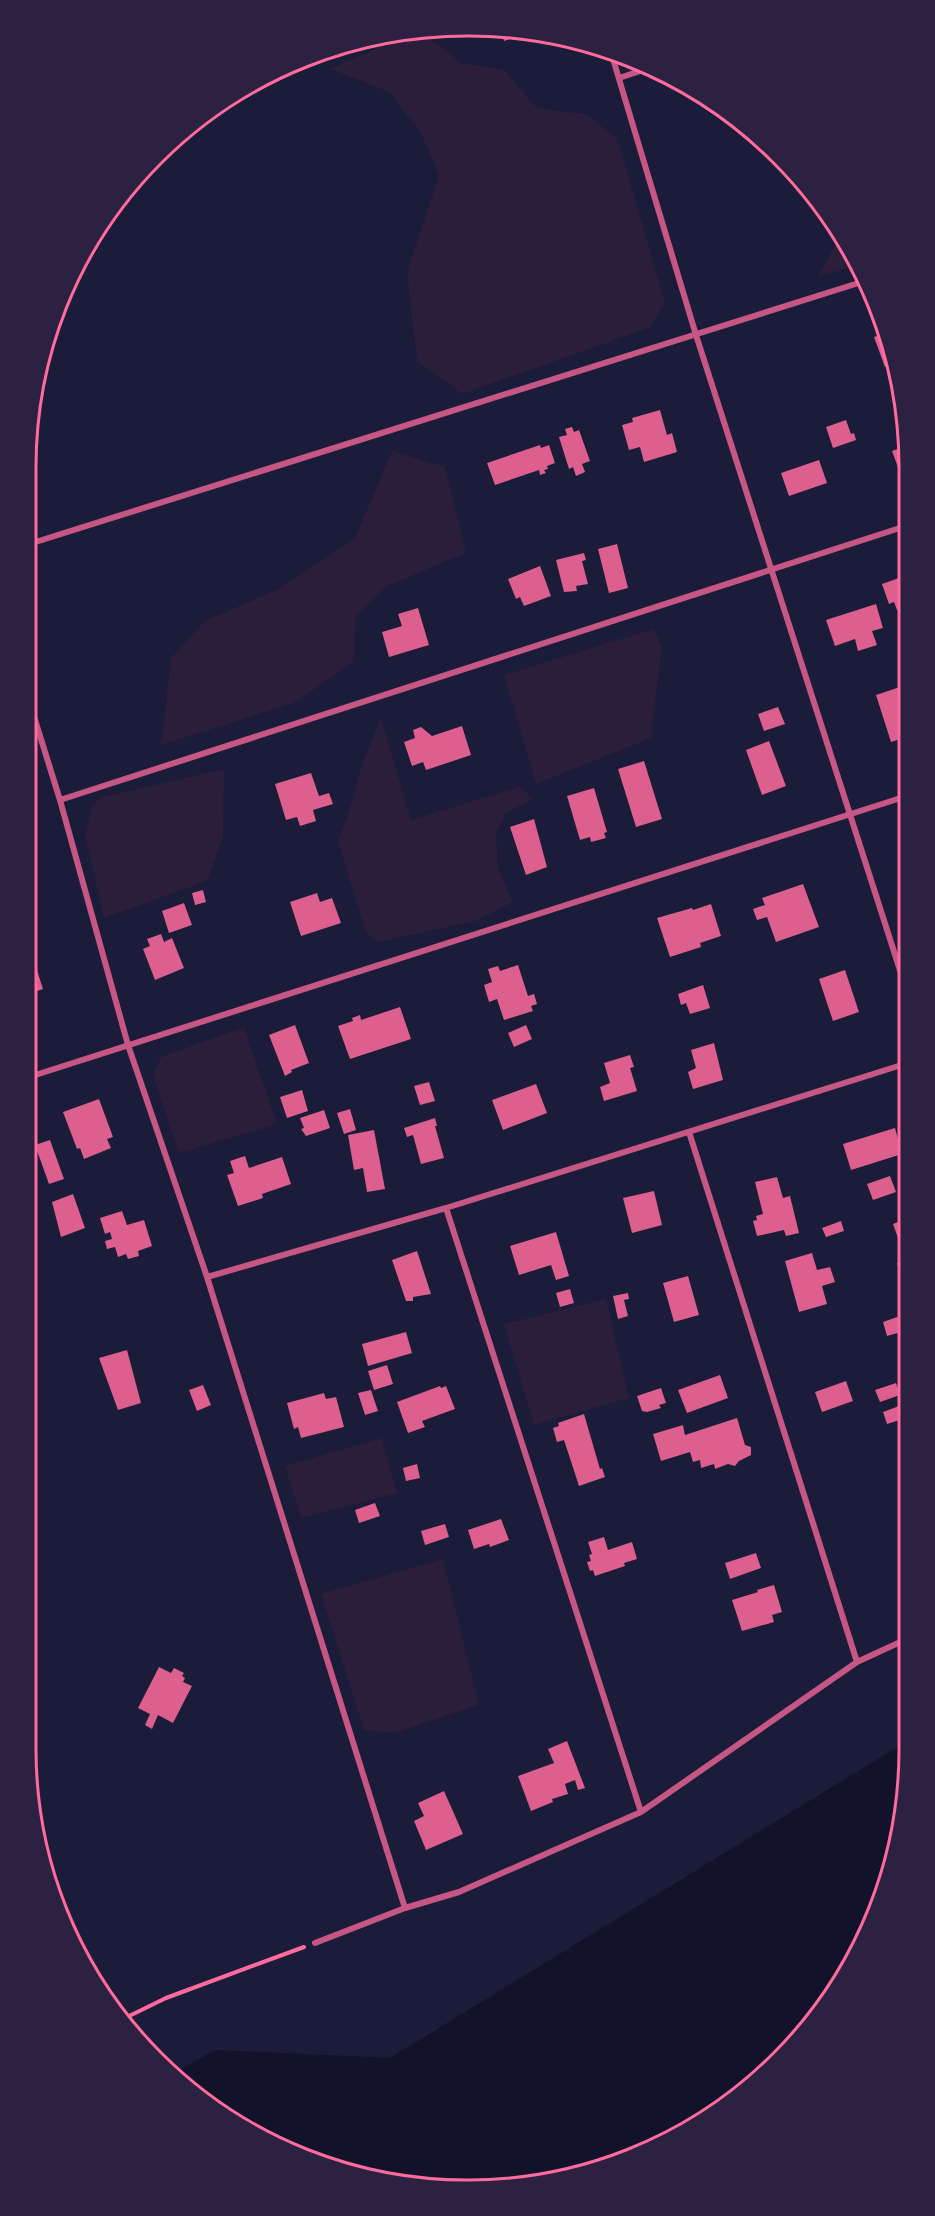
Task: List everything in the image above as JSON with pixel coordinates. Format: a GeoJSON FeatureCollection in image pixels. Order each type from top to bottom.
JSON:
{"type":"FeatureCollection","features":[{"type":"Feature","properties":{"kind":"street"},"geometry":{"type":"LineString","coordinates":[[614,62],[696,334],[773,568],[899,967]]}},
{"type":"Feature","properties":{"kind":"street"},"geometry":{"type":"LineString","coordinates":[[619,78],[639,71]]}},
{"type":"Feature","properties":{"kind":"street"},"geometry":{"type":"LineString","coordinates":[[36,542],[858,283]]}},
{"type":"Feature","properties":{"kind":"street"},"geometry":{"type":"LineString","coordinates":[[60,800],[899,528]]}},
{"type":"Feature","properties":{"kind":"street"},"geometry":{"type":"LineString","coordinates":[[36,723],[60,800],[128,1045],[207,1277],[405,1908]]}},
{"type":"Feature","properties":{"kind":"street"},"geometry":{"type":"LineString","coordinates":[[36,1075],[899,799]]}},
{"type":"Feature","properties":{"kind":"street"},"geometry":{"type":"LineString","coordinates":[[207,1277],[446,1208],[899,1066]]}},
{"type":"Feature","properties":{"kind":"street"},"geometry":{"type":"LineString","coordinates":[[689,1132],[857,1662]]}},
{"type":"Feature","properties":{"kind":"street"},"geometry":{"type":"LineString","coordinates":[[446,1208],[641,1812]]}},
{"type":"Feature","properties":{"kind":"street"},"geometry":{"type":"LineString","coordinates":[[315,1943],[405,1908],[459,1892],[641,1812],[857,1662],[899,1643]]}},
{"type":"Feature","properties":{"kind":"path"},"geometry":{"type":"LineString","coordinates":[[129,2016],[166,1998],[315,1943]]}},
{"type":"Feature","properties":{"kind":"shaded area"},"geometry":{"type":"Polygon","coordinates":[[[429,38],[462,63],[504,70],[537,108],[584,114],[617,137],[665,303],[649,328],[462,394],[417,361],[407,272],[439,176],[421,133],[389,92],[330,69],[389,43],[429,38]]]}},
{"type":"Feature","properties":{"kind":"shaded area"},"geometry":{"type":"Polygon","coordinates":[[[836,244],[850,268],[817,277],[836,244]]]}},
{"type":"Feature","properties":{"kind":"shaded area"},"geometry":{"type":"Polygon","coordinates":[[[392,451],[445,467],[466,553],[387,586],[355,617],[354,662],[294,703],[161,745],[171,658],[205,621],[278,589],[355,538],[392,451]]]}},
{"type":"Feature","properties":{"kind":"shaded area"},"geometry":{"type":"Polygon","coordinates":[[[653,629],[662,646],[651,738],[536,784],[504,675],[653,629]]]}},
{"type":"Feature","properties":{"kind":"shaded area"},"geometry":{"type":"Polygon","coordinates":[[[381,718],[411,820],[521,786],[533,799],[506,813],[496,833],[498,868],[513,902],[476,921],[378,942],[366,933],[338,841],[363,762],[381,718]]]}},
{"type":"Feature","properties":{"kind":"shaded area"},"geometry":{"type":"Polygon","coordinates":[[[224,769],[223,838],[207,881],[104,918],[85,835],[92,805],[103,797],[224,769]]]}},
{"type":"Feature","properties":{"kind":"shaded area"},"geometry":{"type":"Polygon","coordinates":[[[244,1027],[277,1124],[179,1153],[153,1075],[161,1057],[244,1027]]]}},
{"type":"Feature","properties":{"kind":"shaded area"},"geometry":{"type":"Polygon","coordinates":[[[606,1299],[629,1398],[534,1425],[504,1324],[606,1299]]]}},
{"type":"Feature","properties":{"kind":"shaded area"},"geometry":{"type":"Polygon","coordinates":[[[382,1438],[397,1493],[301,1518],[285,1466],[382,1438]]]}},
{"type":"Feature","properties":{"kind":"shaded area"},"geometry":{"type":"Polygon","coordinates":[[[443,1559],[479,1705],[395,1733],[364,1730],[321,1594],[443,1559]]]}},
{"type":"Feature","properties":{"kind":"shaded area"},"geometry":{"type":"Polygon","coordinates":[[[899,1746],[895,1805],[884,1860],[866,1914],[841,1964],[810,2011],[773,2054],[730,2091],[658,2136],[606,2157],[552,2172],[468,2180],[411,2176],[383,2172],[329,2157],[277,2136],[228,2107],[180,2070],[215,2050],[390,2058],[899,1746]]]}},
{"type":"Feature","properties":{"kind":"building"},"geometry":{"type":"Polygon","coordinates":[[[878,336],[887,366],[885,367],[874,337],[878,336]]]}},
{"type":"Feature","properties":{"kind":"building"},"geometry":{"type":"Polygon","coordinates":[[[660,410],[667,435],[672,433],[677,452],[644,462],[640,447],[629,450],[622,425],[633,422],[632,418],[660,410]]]}},
{"type":"Feature","properties":{"kind":"building"},"geometry":{"type":"Polygon","coordinates":[[[846,420],[856,440],[833,448],[826,427],[846,420]]]}},
{"type":"Feature","properties":{"kind":"building"},"geometry":{"type":"Polygon","coordinates":[[[572,427],[574,432],[579,430],[590,461],[582,464],[585,472],[576,476],[573,467],[569,469],[559,437],[567,435],[565,429],[572,427]]]}},
{"type":"Feature","properties":{"kind":"building"},"geometry":{"type":"Polygon","coordinates":[[[540,445],[541,448],[549,445],[555,463],[547,466],[548,469],[544,470],[546,473],[540,475],[539,470],[495,485],[487,463],[540,445]]]}},
{"type":"Feature","properties":{"kind":"building"},"geometry":{"type":"Polygon","coordinates":[[[898,449],[899,470],[892,451],[898,449]]]}},
{"type":"Feature","properties":{"kind":"building"},"geometry":{"type":"Polygon","coordinates":[[[819,460],[827,483],[789,496],[781,473],[819,460]]]}},
{"type":"Feature","properties":{"kind":"building"},"geometry":{"type":"Polygon","coordinates":[[[617,544],[628,588],[609,593],[598,549],[617,544]]]}},
{"type":"Feature","properties":{"kind":"building"},"geometry":{"type":"Polygon","coordinates":[[[584,553],[586,560],[582,561],[588,584],[576,586],[577,591],[564,592],[556,560],[584,553]]]}},
{"type":"Feature","properties":{"kind":"building"},"geometry":{"type":"Polygon","coordinates":[[[540,566],[551,596],[524,606],[520,597],[516,599],[508,579],[540,566]]]}},
{"type":"Feature","properties":{"kind":"building"},"geometry":{"type":"Polygon","coordinates":[[[899,578],[899,609],[897,610],[894,602],[889,604],[882,584],[899,578]]]}},
{"type":"Feature","properties":{"kind":"building"},"geometry":{"type":"Polygon","coordinates":[[[876,604],[883,628],[872,631],[877,645],[858,651],[855,639],[835,646],[826,620],[876,604]]]}},
{"type":"Feature","properties":{"kind":"building"},"geometry":{"type":"Polygon","coordinates":[[[418,608],[429,645],[389,657],[382,632],[402,626],[398,614],[418,608]]]}},
{"type":"Feature","properties":{"kind":"building"},"geometry":{"type":"Polygon","coordinates":[[[899,687],[899,740],[891,742],[876,695],[899,687]]]}},
{"type":"Feature","properties":{"kind":"building"},"geometry":{"type":"Polygon","coordinates":[[[778,707],[785,724],[764,731],[758,714],[778,707]]]}},
{"type":"Feature","properties":{"kind":"building"},"geometry":{"type":"Polygon","coordinates":[[[462,726],[471,755],[426,770],[423,762],[412,766],[404,742],[415,738],[413,730],[421,727],[432,736],[462,726]]]}},
{"type":"Feature","properties":{"kind":"building"},"geometry":{"type":"Polygon","coordinates":[[[769,741],[786,786],[762,795],[746,750],[769,741]]]}},
{"type":"Feature","properties":{"kind":"building"},"geometry":{"type":"Polygon","coordinates":[[[644,761],[662,819],[636,827],[618,769],[644,761]]]}},
{"type":"Feature","properties":{"kind":"building"},"geometry":{"type":"Polygon","coordinates":[[[311,773],[319,796],[329,793],[333,804],[313,810],[316,821],[300,826],[297,817],[286,820],[275,784],[311,773]]]}},
{"type":"Feature","properties":{"kind":"building"},"geometry":{"type":"Polygon","coordinates":[[[594,788],[607,832],[604,833],[606,838],[591,842],[590,837],[580,840],[567,796],[594,788]]]}},
{"type":"Feature","properties":{"kind":"building"},"geometry":{"type":"Polygon","coordinates":[[[534,819],[547,867],[526,875],[510,827],[534,819]]]}},
{"type":"Feature","properties":{"kind":"building"},"geometry":{"type":"Polygon","coordinates":[[[803,884],[819,927],[776,942],[767,917],[757,920],[753,909],[765,905],[762,898],[803,884]]]}},
{"type":"Feature","properties":{"kind":"building"},"geometry":{"type":"Polygon","coordinates":[[[203,890],[206,902],[195,905],[192,893],[203,890]]]}},
{"type":"Feature","properties":{"kind":"building"},"geometry":{"type":"Polygon","coordinates":[[[317,893],[320,902],[332,898],[341,923],[301,936],[290,902],[317,893]]]}},
{"type":"Feature","properties":{"kind":"building"},"geometry":{"type":"Polygon","coordinates":[[[184,903],[192,925],[169,933],[162,911],[184,903]]]}},
{"type":"Feature","properties":{"kind":"building"},"geometry":{"type":"Polygon","coordinates":[[[711,904],[721,936],[700,943],[701,947],[670,957],[657,918],[711,904]]]}},
{"type":"Feature","properties":{"kind":"building"},"geometry":{"type":"Polygon","coordinates":[[[161,934],[164,942],[172,938],[184,968],[155,980],[143,949],[150,946],[147,939],[161,934]]]}},
{"type":"Feature","properties":{"kind":"building"},"geometry":{"type":"Polygon","coordinates":[[[518,965],[528,996],[534,994],[537,1004],[531,1006],[533,1011],[504,1020],[497,999],[489,1002],[484,985],[492,982],[488,969],[498,966],[500,971],[518,965]]]}},
{"type":"Feature","properties":{"kind":"building"},"geometry":{"type":"Polygon","coordinates":[[[36,967],[43,989],[36,991],[36,967]]]}},
{"type":"Feature","properties":{"kind":"building"},"geometry":{"type":"Polygon","coordinates":[[[845,970],[859,1012],[833,1021],[819,979],[845,970]]]}},
{"type":"Feature","properties":{"kind":"building"},"geometry":{"type":"Polygon","coordinates":[[[703,985],[710,1008],[690,1014],[686,1003],[681,1005],[678,994],[703,985]]]}},
{"type":"Feature","properties":{"kind":"building"},"geometry":{"type":"Polygon","coordinates":[[[400,1007],[411,1039],[350,1059],[338,1026],[353,1021],[352,1018],[360,1015],[361,1020],[400,1007]]]}},
{"type":"Feature","properties":{"kind":"building"},"geometry":{"type":"Polygon","coordinates":[[[295,1025],[309,1063],[291,1070],[292,1072],[285,1076],[269,1035],[295,1025]]]}},
{"type":"Feature","properties":{"kind":"building"},"geometry":{"type":"Polygon","coordinates":[[[526,1025],[532,1039],[514,1047],[508,1033],[526,1025]]]}},
{"type":"Feature","properties":{"kind":"building"},"geometry":{"type":"Polygon","coordinates":[[[714,1043],[723,1080],[693,1089],[688,1072],[696,1068],[691,1050],[714,1043]]]}},
{"type":"Feature","properties":{"kind":"building"},"geometry":{"type":"Polygon","coordinates":[[[630,1055],[634,1067],[630,1068],[637,1091],[604,1101],[600,1087],[610,1083],[604,1063],[630,1055]]]}},
{"type":"Feature","properties":{"kind":"building"},"geometry":{"type":"Polygon","coordinates":[[[429,1082],[435,1101],[420,1105],[414,1086],[429,1082]]]}},
{"type":"Feature","properties":{"kind":"building"},"geometry":{"type":"Polygon","coordinates":[[[536,1084],[547,1113],[503,1130],[492,1100],[536,1084]]]}},
{"type":"Feature","properties":{"kind":"building"},"geometry":{"type":"Polygon","coordinates":[[[302,1090],[308,1111],[287,1118],[280,1097],[302,1090]]]}},
{"type":"Feature","properties":{"kind":"building"},"geometry":{"type":"Polygon","coordinates":[[[99,1099],[113,1137],[107,1139],[111,1148],[84,1159],[80,1148],[77,1149],[63,1112],[99,1099]]]}},
{"type":"Feature","properties":{"kind":"building"},"geometry":{"type":"Polygon","coordinates":[[[350,1109],[356,1130],[344,1134],[337,1113],[350,1109]]]}},
{"type":"Feature","properties":{"kind":"building"},"geometry":{"type":"Polygon","coordinates":[[[324,1110],[330,1128],[306,1136],[301,1129],[304,1128],[300,1118],[324,1110]]]}},
{"type":"Feature","properties":{"kind":"building"},"geometry":{"type":"Polygon","coordinates":[[[435,1118],[444,1158],[421,1164],[413,1135],[407,1137],[404,1128],[435,1118]]]}},
{"type":"Feature","properties":{"kind":"building"},"geometry":{"type":"Polygon","coordinates":[[[895,1128],[899,1155],[851,1170],[843,1144],[895,1128]]]}},
{"type":"Feature","properties":{"kind":"building"},"geometry":{"type":"Polygon","coordinates":[[[374,1130],[385,1189],[367,1192],[363,1168],[354,1170],[348,1135],[374,1130]]]}},
{"type":"Feature","properties":{"kind":"building"},"geometry":{"type":"Polygon","coordinates":[[[50,1140],[64,1179],[49,1184],[36,1145],[50,1140]]]}},
{"type":"Feature","properties":{"kind":"building"},"geometry":{"type":"Polygon","coordinates":[[[245,1156],[249,1168],[282,1157],[291,1184],[262,1194],[263,1198],[238,1206],[227,1175],[234,1173],[230,1161],[245,1156]]]}},
{"type":"Feature","properties":{"kind":"building"},"geometry":{"type":"Polygon","coordinates":[[[890,1176],[896,1192],[873,1200],[867,1184],[890,1176]]]}},
{"type":"Feature","properties":{"kind":"building"},"geometry":{"type":"Polygon","coordinates":[[[777,1177],[783,1198],[790,1196],[799,1233],[786,1236],[784,1230],[757,1236],[753,1221],[757,1220],[756,1216],[763,1214],[755,1182],[777,1177]]]}},
{"type":"Feature","properties":{"kind":"building"},"geometry":{"type":"Polygon","coordinates":[[[654,1191],[662,1225],[632,1233],[623,1198],[654,1191]]]}},
{"type":"Feature","properties":{"kind":"building"},"geometry":{"type":"Polygon","coordinates":[[[73,1194],[85,1228],[61,1237],[52,1202],[73,1194]]]}},
{"type":"Feature","properties":{"kind":"building"},"geometry":{"type":"Polygon","coordinates":[[[122,1211],[127,1225],[144,1220],[152,1246],[138,1251],[139,1256],[128,1259],[126,1254],[118,1257],[115,1247],[107,1249],[105,1241],[112,1239],[110,1232],[105,1234],[100,1218],[122,1211]]]}},
{"type":"Feature","properties":{"kind":"building"},"geometry":{"type":"Polygon","coordinates":[[[841,1221],[844,1231],[826,1237],[822,1228],[841,1221]]]}},
{"type":"Feature","properties":{"kind":"building"},"geometry":{"type":"Polygon","coordinates":[[[899,1222],[899,1241],[893,1224],[899,1222]]]}},
{"type":"Feature","properties":{"kind":"building"},"geometry":{"type":"Polygon","coordinates":[[[556,1232],[569,1276],[556,1280],[551,1265],[519,1275],[510,1246],[556,1232]]]}},
{"type":"Feature","properties":{"kind":"building"},"geometry":{"type":"Polygon","coordinates":[[[417,1251],[431,1294],[413,1297],[413,1301],[406,1301],[392,1260],[417,1251]]]}},
{"type":"Feature","properties":{"kind":"building"},"geometry":{"type":"Polygon","coordinates":[[[812,1253],[817,1270],[830,1267],[835,1282],[822,1286],[827,1304],[799,1312],[785,1261],[812,1253]]]}},
{"type":"Feature","properties":{"kind":"building"},"geometry":{"type":"Polygon","coordinates":[[[688,1276],[699,1315],[674,1322],[663,1283],[688,1276]]]}},
{"type":"Feature","properties":{"kind":"building"},"geometry":{"type":"Polygon","coordinates":[[[570,1289],[574,1303],[560,1307],[556,1293],[570,1289]]]}},
{"type":"Feature","properties":{"kind":"building"},"geometry":{"type":"Polygon","coordinates":[[[628,1293],[629,1299],[624,1300],[628,1316],[618,1319],[613,1296],[628,1293]]]}},
{"type":"Feature","properties":{"kind":"building"},"geometry":{"type":"Polygon","coordinates":[[[899,1316],[899,1333],[887,1336],[883,1322],[899,1316]]]}},
{"type":"Feature","properties":{"kind":"building"},"geometry":{"type":"Polygon","coordinates":[[[406,1332],[412,1353],[368,1366],[362,1344],[406,1332]]]}},
{"type":"Feature","properties":{"kind":"building"},"geometry":{"type":"Polygon","coordinates":[[[127,1350],[141,1403],[118,1410],[99,1358],[127,1350]]]}},
{"type":"Feature","properties":{"kind":"building"},"geometry":{"type":"Polygon","coordinates":[[[387,1365],[393,1384],[374,1390],[368,1371],[387,1365]]]}},
{"type":"Feature","properties":{"kind":"building"},"geometry":{"type":"Polygon","coordinates":[[[720,1375],[728,1398],[687,1413],[678,1390],[720,1375]]]}},
{"type":"Feature","properties":{"kind":"building"},"geometry":{"type":"Polygon","coordinates":[[[846,1381],[853,1401],[822,1412],[815,1392],[846,1381]]]}},
{"type":"Feature","properties":{"kind":"building"},"geometry":{"type":"Polygon","coordinates":[[[896,1383],[899,1395],[880,1402],[875,1390],[896,1383]]]}},
{"type":"Feature","properties":{"kind":"building"},"geometry":{"type":"Polygon","coordinates":[[[203,1385],[211,1405],[197,1411],[189,1390],[203,1385]]]}},
{"type":"Feature","properties":{"kind":"building"},"geometry":{"type":"Polygon","coordinates":[[[440,1386],[441,1388],[446,1386],[455,1409],[422,1421],[425,1427],[408,1433],[397,1402],[440,1386]]]}},
{"type":"Feature","properties":{"kind":"building"},"geometry":{"type":"Polygon","coordinates":[[[661,1388],[666,1403],[659,1405],[661,1408],[642,1411],[637,1396],[661,1388]]]}},
{"type":"Feature","properties":{"kind":"building"},"geometry":{"type":"Polygon","coordinates":[[[371,1390],[378,1411],[365,1415],[358,1393],[371,1390]]]}},
{"type":"Feature","properties":{"kind":"building"},"geometry":{"type":"Polygon","coordinates":[[[324,1393],[326,1399],[336,1397],[344,1427],[301,1438],[298,1427],[294,1429],[287,1403],[324,1393]]]}},
{"type":"Feature","properties":{"kind":"building"},"geometry":{"type":"Polygon","coordinates":[[[899,1406],[899,1420],[887,1424],[883,1412],[899,1406]]]}},
{"type":"Feature","properties":{"kind":"building"},"geometry":{"type":"Polygon","coordinates":[[[584,1414],[600,1469],[602,1468],[605,1477],[579,1486],[564,1440],[557,1442],[553,1428],[559,1426],[558,1423],[584,1414]]]}},
{"type":"Feature","properties":{"kind":"building"},"geometry":{"type":"Polygon","coordinates":[[[737,1418],[745,1445],[751,1447],[751,1455],[739,1461],[735,1466],[728,1464],[715,1469],[714,1464],[701,1468],[700,1460],[693,1462],[690,1452],[661,1461],[653,1434],[683,1425],[685,1435],[737,1418]]]}},
{"type":"Feature","properties":{"kind":"building"},"geometry":{"type":"Polygon","coordinates":[[[417,1464],[420,1478],[406,1481],[403,1468],[417,1464]]]}},
{"type":"Feature","properties":{"kind":"building"},"geometry":{"type":"Polygon","coordinates":[[[375,1503],[380,1516],[359,1523],[355,1510],[375,1503]]]}},
{"type":"Feature","properties":{"kind":"building"},"geometry":{"type":"Polygon","coordinates":[[[501,1519],[509,1540],[490,1547],[489,1544],[474,1549],[468,1530],[501,1519]]]}},
{"type":"Feature","properties":{"kind":"building"},"geometry":{"type":"Polygon","coordinates":[[[445,1524],[449,1537],[425,1545],[421,1531],[445,1524]]]}},
{"type":"Feature","properties":{"kind":"building"},"geometry":{"type":"Polygon","coordinates":[[[604,1537],[608,1550],[632,1542],[637,1559],[624,1563],[625,1566],[595,1576],[593,1570],[590,1571],[587,1562],[591,1561],[589,1555],[592,1554],[588,1542],[604,1537]]]}},
{"type":"Feature","properties":{"kind":"building"},"geometry":{"type":"Polygon","coordinates":[[[756,1553],[761,1568],[730,1579],[725,1563],[756,1553]]]}},
{"type":"Feature","properties":{"kind":"building"},"geometry":{"type":"Polygon","coordinates":[[[774,1585],[782,1612],[772,1615],[774,1622],[742,1631],[732,1600],[774,1585]]]}},
{"type":"Feature","properties":{"kind":"building"},"geometry":{"type":"Polygon","coordinates":[[[159,1667],[171,1673],[174,1668],[184,1673],[183,1682],[192,1686],[173,1723],[158,1715],[152,1729],[145,1725],[150,1714],[138,1708],[159,1667]]]}},
{"type":"Feature","properties":{"kind":"building"},"geometry":{"type":"Polygon","coordinates":[[[567,1741],[585,1788],[578,1790],[575,1780],[565,1784],[568,1794],[552,1799],[553,1802],[531,1811],[518,1776],[554,1763],[548,1749],[567,1741]]]}},
{"type":"Feature","properties":{"kind":"building"},"geometry":{"type":"Polygon","coordinates":[[[444,1791],[463,1834],[426,1850],[414,1821],[424,1816],[418,1803],[444,1791]]]}}]}
